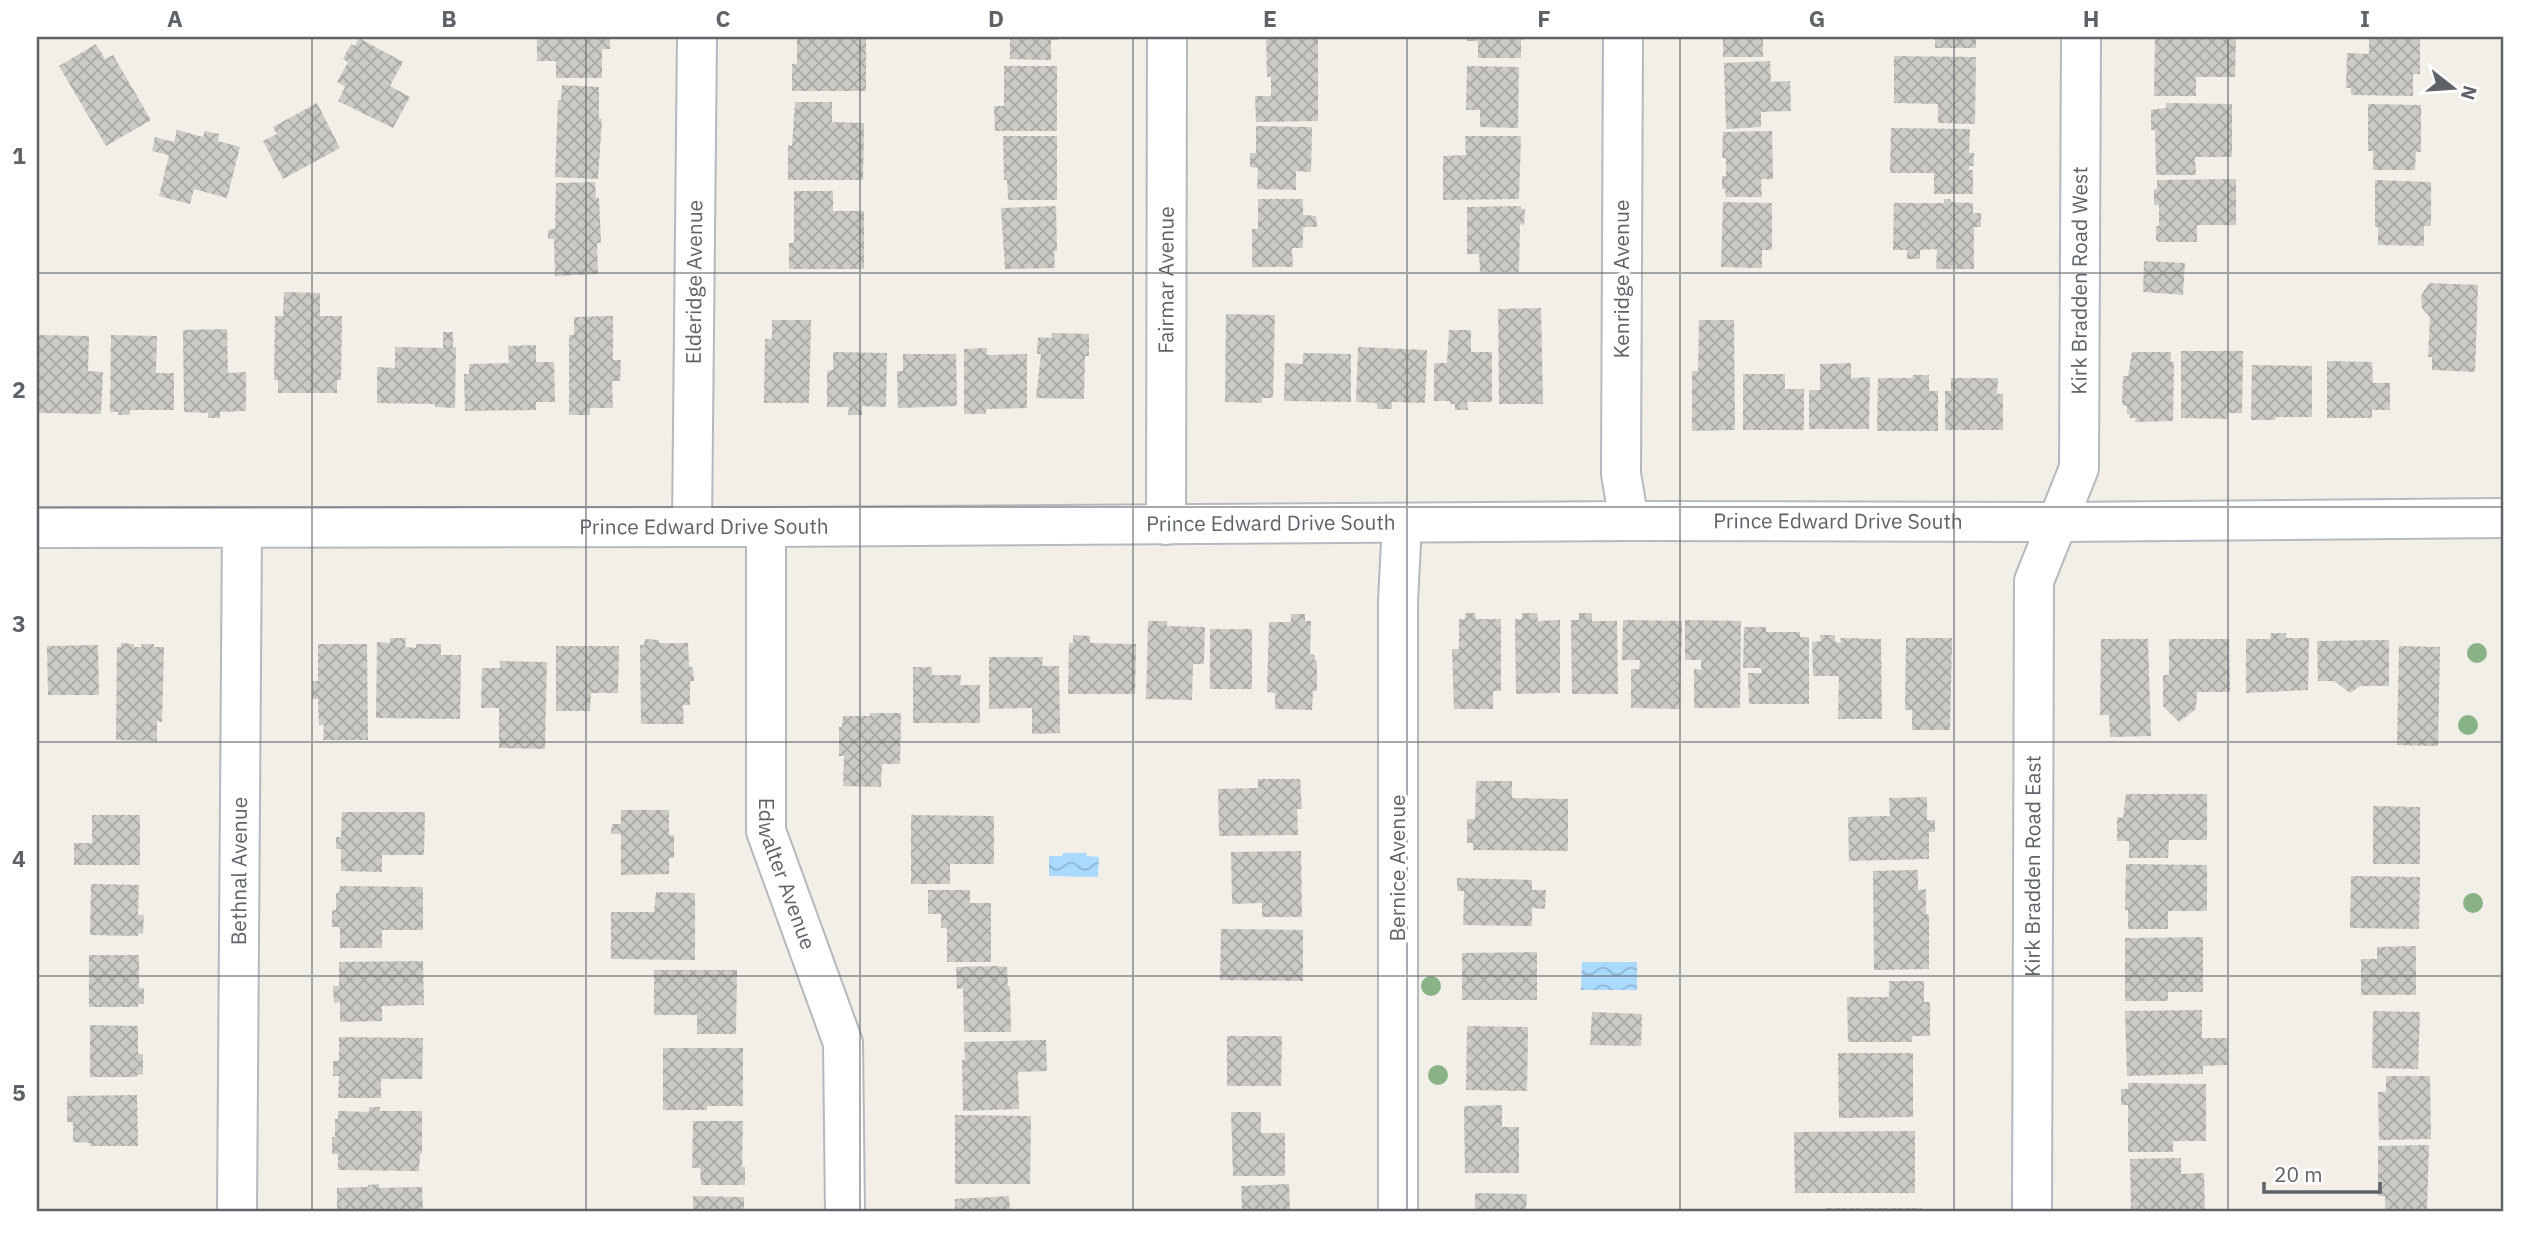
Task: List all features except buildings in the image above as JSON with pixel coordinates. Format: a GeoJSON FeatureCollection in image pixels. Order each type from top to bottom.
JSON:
{"type":"FeatureCollection","features":[{"type":"Feature","properties":{"kind":"street","name":"Elderidge Avenue"},"geometry":{"type":"LineString","coordinates":[[692,527],[696,37]]}},
{"type":"Feature","properties":{"kind":"street","name":"Fairmar Avenue"},"geometry":{"type":"LineString","coordinates":[[1166,524],[1167,37]]}},
{"type":"Feature","properties":{"kind":"street","name":"Kenridge Avenue"},"geometry":{"type":"LineString","coordinates":[[1623,37],[1621,474],[1629,521]]}},
{"type":"Feature","properties":{"kind":"street","name":"Kirk Bradden Road West"},"geometry":{"type":"LineString","coordinates":[[2058,522],[2079,468],[2081,37]]}},
{"type":"Feature","properties":{"kind":"street","name":"Prince Edward Drive South"},"geometry":{"type":"LineString","coordinates":[[37,528],[766,527],[1629,521],[2058,522],[2503,518]]}},
{"type":"Feature","properties":{"kind":"street","name":"Kirk Bradden Road East"},"geometry":{"type":"LineString","coordinates":[[2032,1212],[2034,581],[2058,522]]}},
{"type":"Feature","properties":{"kind":"street","name":"Bernice Avenue"},"geometry":{"type":"LineString","coordinates":[[1398,1212],[1398,601],[1402,523]]}},
{"type":"Feature","properties":{"kind":"street","name":"Edwalter Avenue"},"geometry":{"type":"LineString","coordinates":[[766,527],[766,831],[843,1043],[845,1212]]}},
{"type":"Feature","properties":{"kind":"street","name":"Bethnal Avenue"},"geometry":{"type":"LineString","coordinates":[[237,1212],[242,528]]}},
{"type":"Feature","properties":{"kind":"water"},"geometry":{"type":"Polygon","coordinates":[[[1063,853],[1086,853],[1087,856],[1099,857],[1098,877],[1049,876],[1049,856],[1062,856],[1063,853]]]}},
{"type":"Feature","properties":{"kind":"water"},"geometry":{"type":"Polygon","coordinates":[[[1582,962],[1637,962],[1637,990],[1581,990],[1582,962]]]}}]}
